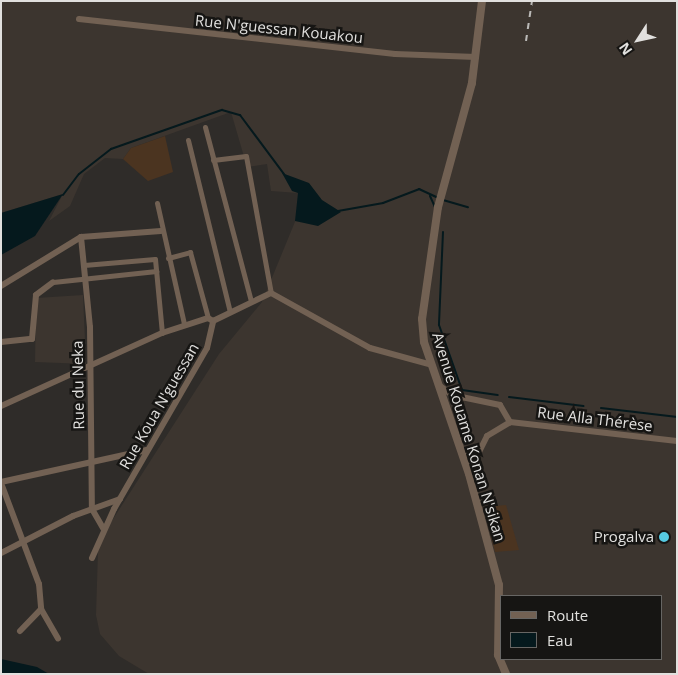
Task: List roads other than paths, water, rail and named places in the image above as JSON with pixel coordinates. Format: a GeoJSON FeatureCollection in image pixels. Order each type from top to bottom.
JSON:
{"type":"FeatureCollection","features":[{"type":"Feature","properties":{"kind":"street","name":"Avenue Kouame Konan N'sikan"},"geometry":{"type":"LineString","coordinates":[[482,1],[476,57],[438,207],[422,319],[432,365],[469,474],[499,585],[498,655],[500,660]]}},
{"type":"Feature","properties":{"kind":"street","name":"Rue N'guessan Kouakou"},"geometry":{"type":"LineString","coordinates":[[79,19],[395,54],[476,57]]}},
{"type":"Feature","properties":{"kind":"street"},"geometry":{"type":"LineString","coordinates":[[205,126],[252,301]]}},
{"type":"Feature","properties":{"kind":"street"},"geometry":{"type":"LineString","coordinates":[[188,140],[230,312]]}},
{"type":"Feature","properties":{"kind":"street"},"geometry":{"type":"LineString","coordinates":[[214,160],[246,156],[271,292]]}},
{"type":"Feature","properties":{"kind":"street"},"geometry":{"type":"LineString","coordinates":[[157,203],[161,231],[184,324]]}},
{"type":"Feature","properties":{"kind":"street"},"geometry":{"type":"LineString","coordinates":[[1,286],[81,237],[161,231]]}},
{"type":"Feature","properties":{"kind":"street","name":"Rue du Neka"},"geometry":{"type":"LineString","coordinates":[[81,237],[90,365],[92,509],[104,530]]}},
{"type":"Feature","properties":{"kind":"street"},"geometry":{"type":"LineString","coordinates":[[168,258],[190,252],[211,319]]}},
{"type":"Feature","properties":{"kind":"street"},"geometry":{"type":"LineString","coordinates":[[84,265],[152,258],[156,271],[162,333]]}},
{"type":"Feature","properties":{"kind":"street"},"geometry":{"type":"LineString","coordinates":[[1,342],[32,339],[36,295],[53,282],[156,271]]}},
{"type":"Feature","properties":{"kind":"street"},"geometry":{"type":"LineString","coordinates":[[271,292],[370,348],[432,365]]}},
{"type":"Feature","properties":{"kind":"street"},"geometry":{"type":"LineString","coordinates":[[1,406],[162,333],[184,324],[211,319],[230,312],[271,292]]}},
{"type":"Feature","properties":{"kind":"street","name":"Rue Koua N'guessan"},"geometry":{"type":"LineString","coordinates":[[92,558],[120,499],[207,348],[211,319]]}},
{"type":"Feature","properties":{"kind":"street"},"geometry":{"type":"LineString","coordinates":[[439,384],[452,394],[500,405],[510,422],[488,436],[469,474]]}},
{"type":"Feature","properties":{"kind":"street","name":"Rue Alla Thérèse"},"geometry":{"type":"LineString","coordinates":[[510,422],[677,441]]}},
{"type":"Feature","properties":{"kind":"street"},"geometry":{"type":"LineString","coordinates":[[58,638],[41,609],[39,584],[1,482],[92,459],[147,450]]}},
{"type":"Feature","properties":{"kind":"street"},"geometry":{"type":"LineString","coordinates":[[1,553],[92,509],[120,499]]}},
{"type":"Feature","properties":{"kind":"street"},"geometry":{"type":"LineString","coordinates":[[20,631],[41,609]]}},
{"type":"Feature","properties":{"kind":"street","name":"Avenue Kouame Konan N'sikan"},"geometry":{"type":"LineString","coordinates":[[500,660],[506,674]]}},
{"type":"Feature","properties":{"kind":"water"},"geometry":{"type":"Polygon","coordinates":[[[282,173],[309,183],[322,200],[341,212],[318,226],[295,221],[298,193],[292,191],[282,173]]]}},
{"type":"Feature","properties":{"kind":"water"},"geometry":{"type":"Polygon","coordinates":[[[63,194],[35,236],[1,255],[1,213],[63,194]]]}},
{"type":"Feature","properties":{"kind":"water"},"geometry":{"type":"Polygon","coordinates":[[[1,659],[37,667],[49,674],[1,674],[1,659]]]}},
{"type":"Feature","properties":{"kind":"waterway"},"geometry":{"type":"LineString","coordinates":[[63,195],[79,174],[111,149],[222,110],[240,115],[284,174]]}},
{"type":"Feature","properties":{"kind":"waterway"},"geometry":{"type":"LineString","coordinates":[[338,211],[383,203],[419,189],[436,197]]}},
{"type":"Feature","properties":{"kind":"waterway"},"geometry":{"type":"LineString","coordinates":[[430,196],[435,207]]}},
{"type":"Feature","properties":{"kind":"waterway"},"geometry":{"type":"LineString","coordinates":[[443,200],[468,207]]}},
{"type":"Feature","properties":{"kind":"waterway"},"geometry":{"type":"LineString","coordinates":[[443,232],[439,325],[462,390],[498,395]]}},
{"type":"Feature","properties":{"kind":"waterway"},"geometry":{"type":"LineString","coordinates":[[509,397],[583,406]]}},
{"type":"Feature","properties":{"kind":"waterway"},"geometry":{"type":"LineString","coordinates":[[601,408],[677,417]]}},
{"type":"Feature","properties":{"kind":"railway"},"geometry":{"type":"LineString","coordinates":[[526,41],[532,1]]}},
{"type":"Feature","properties":{"kind":"place","name":"Progalva"},"geometry":{"type":"Point","coordinates":[664,537]}}]}
